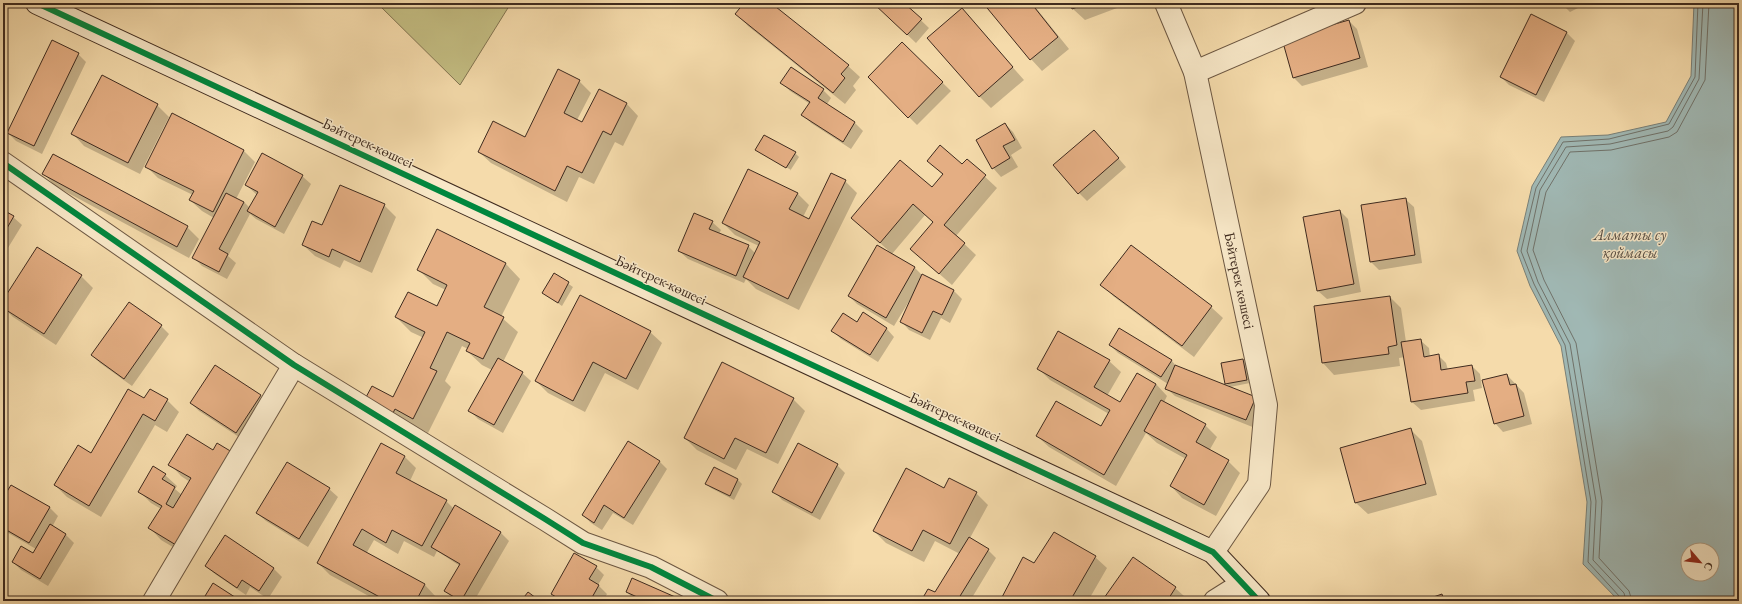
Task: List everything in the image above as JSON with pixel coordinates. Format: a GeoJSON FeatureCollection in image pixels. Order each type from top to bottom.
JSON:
{"type":"FeatureCollection","features":[{"type":"Feature","properties":{"kind":"street","name":"Бәйтерек көшесі"},"geometry":{"type":"LineString","coordinates":[[37,3],[1213,552],[1259,601]]}},
{"type":"Feature","properties":{"kind":"street","name":"Бәйтерек көшесі"},"geometry":{"type":"LineString","coordinates":[[1166,3],[1195,72],[1266,405],[1259,484],[1213,552]]}},
{"type":"Feature","properties":{"kind":"street"},"geometry":{"type":"LineString","coordinates":[[1195,72],[1355,3]]}},
{"type":"Feature","properties":{"kind":"street"},"geometry":{"type":"LineString","coordinates":[[3,163],[294,365],[583,543],[651,567],[716,601]]}},
{"type":"Feature","properties":{"kind":"street"},"geometry":{"type":"LineString","coordinates":[[154,601],[294,365]]}},
{"type":"Feature","properties":{"kind":"street"},"geometry":{"type":"LineString","coordinates":[[1215,601],[1242,584]]}},
{"type":"Feature","properties":{"kind":"shaded area"},"geometry":{"type":"Polygon","coordinates":[[[377,3],[511,3],[460,85],[377,3]]]}},
{"type":"Feature","properties":{"kind":"water","name":"Алматы су қоймасы"},"geometry":{"type":"Polygon","coordinates":[[[1694,3],[1739,3],[1739,601],[1619,601],[1583,564],[1587,502],[1561,346],[1530,286],[1517,251],[1532,186],[1561,137],[1608,135],[1666,122],[1691,76],[1694,3]]]}},
{"type":"Feature","properties":{"kind":"building"},"geometry":{"type":"Polygon","coordinates":[[[744,3],[771,3],[849,65],[841,74],[845,78],[833,93],[735,14],[744,3]]]}},
{"type":"Feature","properties":{"kind":"building"},"geometry":{"type":"Polygon","coordinates":[[[873,3],[904,3],[922,19],[907,35],[873,3]]]}},
{"type":"Feature","properties":{"kind":"building"},"geometry":{"type":"Polygon","coordinates":[[[983,3],[1031,3],[1058,37],[1030,60],[983,3]]]}},
{"type":"Feature","properties":{"kind":"building"},"geometry":{"type":"Polygon","coordinates":[[[1070,3],[1088,3],[1072,9],[1070,3]]]}},
{"type":"Feature","properties":{"kind":"building"},"geometry":{"type":"Polygon","coordinates":[[[962,8],[1013,67],[979,97],[927,38],[962,8]]]}},
{"type":"Feature","properties":{"kind":"building"},"geometry":{"type":"Polygon","coordinates":[[[1531,14],[1567,32],[1536,95],[1500,77],[1531,14]]]}},
{"type":"Feature","properties":{"kind":"building"},"geometry":{"type":"Polygon","coordinates":[[[1349,20],[1360,58],[1293,78],[1282,39],[1349,20]]]}},
{"type":"Feature","properties":{"kind":"building"},"geometry":{"type":"Polygon","coordinates":[[[52,40],[79,53],[34,146],[7,133],[52,40]]]}},
{"type":"Feature","properties":{"kind":"building"},"geometry":{"type":"Polygon","coordinates":[[[902,42],[943,82],[908,118],[868,77],[902,42]]]}},
{"type":"Feature","properties":{"kind":"building"},"geometry":{"type":"Polygon","coordinates":[[[791,67],[824,89],[818,98],[855,122],[843,142],[801,115],[810,102],[780,83],[791,67]]]}},
{"type":"Feature","properties":{"kind":"building"},"geometry":{"type":"Polygon","coordinates":[[[558,69],[580,80],[564,113],[582,122],[599,89],[627,103],[611,135],[603,131],[582,173],[567,166],[555,191],[478,152],[493,121],[525,137],[558,69]]]}},
{"type":"Feature","properties":{"kind":"building"},"geometry":{"type":"Polygon","coordinates":[[[102,75],[158,104],[128,163],[71,134],[102,75]]]}},
{"type":"Feature","properties":{"kind":"building"},"geometry":{"type":"Polygon","coordinates":[[[172,113],[244,150],[213,212],[189,200],[194,191],[145,167],[172,113]]]}},
{"type":"Feature","properties":{"kind":"building"},"geometry":{"type":"Polygon","coordinates":[[[1005,123],[1015,140],[1003,146],[1010,158],[992,169],[976,140],[1005,123]]]}},
{"type":"Feature","properties":{"kind":"building"},"geometry":{"type":"Polygon","coordinates":[[[1094,130],[1119,158],[1078,194],[1053,165],[1094,130]]]}},
{"type":"Feature","properties":{"kind":"building"},"geometry":{"type":"Polygon","coordinates":[[[764,135],[796,152],[786,168],[755,150],[764,135]]]}},
{"type":"Feature","properties":{"kind":"building"},"geometry":{"type":"Polygon","coordinates":[[[940,145],[962,164],[967,159],[986,175],[944,225],[965,243],[939,274],[910,249],[933,222],[913,204],[880,243],[851,218],[900,160],[932,187],[943,174],[927,161],[940,145]]]}},
{"type":"Feature","properties":{"kind":"building"},"geometry":{"type":"Polygon","coordinates":[[[262,153],[303,175],[275,227],[247,211],[258,192],[245,185],[262,153]]]}},
{"type":"Feature","properties":{"kind":"building"},"geometry":{"type":"Polygon","coordinates":[[[53,154],[188,226],[177,247],[42,174],[53,154]]]}},
{"type":"Feature","properties":{"kind":"building"},"geometry":{"type":"Polygon","coordinates":[[[748,169],[798,193],[789,209],[809,219],[831,173],[846,180],[788,299],[743,277],[760,242],[722,223],[748,169]]]}},
{"type":"Feature","properties":{"kind":"building"},"geometry":{"type":"Polygon","coordinates":[[[340,185],[385,204],[360,262],[332,249],[329,257],[302,245],[312,221],[322,225],[340,185]]]}},
{"type":"Feature","properties":{"kind":"building"},"geometry":{"type":"Polygon","coordinates":[[[226,193],[244,202],[219,249],[228,254],[219,272],[192,258],[226,193]]]}},
{"type":"Feature","properties":{"kind":"building"},"geometry":{"type":"Polygon","coordinates":[[[1406,198],[1415,255],[1370,262],[1361,205],[1406,198]]]}},
{"type":"Feature","properties":{"kind":"building"},"geometry":{"type":"Polygon","coordinates":[[[3,210],[14,216],[3,235],[3,210]]]}},
{"type":"Feature","properties":{"kind":"building"},"geometry":{"type":"Polygon","coordinates":[[[1340,210],[1354,284],[1317,291],[1303,217],[1340,210]]]}},
{"type":"Feature","properties":{"kind":"building"},"geometry":{"type":"Polygon","coordinates":[[[694,213],[713,221],[709,229],[749,245],[736,276],[678,251],[694,213]]]}},
{"type":"Feature","properties":{"kind":"building"},"geometry":{"type":"Polygon","coordinates":[[[437,229],[506,263],[484,307],[504,317],[483,359],[466,351],[470,343],[447,332],[430,368],[437,371],[413,419],[395,409],[393,413],[365,399],[372,386],[393,397],[425,332],[395,317],[408,292],[437,306],[447,285],[417,270],[437,229]]]}},
{"type":"Feature","properties":{"kind":"building"},"geometry":{"type":"Polygon","coordinates":[[[877,245],[915,267],[886,318],[848,296],[877,245]]]}},
{"type":"Feature","properties":{"kind":"building"},"geometry":{"type":"Polygon","coordinates":[[[1131,245],[1212,306],[1182,346],[1100,285],[1131,245]]]}},
{"type":"Feature","properties":{"kind":"building"},"geometry":{"type":"Polygon","coordinates":[[[37,247],[82,275],[44,334],[3,308],[3,300],[37,247]]]}},
{"type":"Feature","properties":{"kind":"building"},"geometry":{"type":"Polygon","coordinates":[[[554,273],[569,282],[558,303],[542,293],[554,273]]]}},
{"type":"Feature","properties":{"kind":"building"},"geometry":{"type":"Polygon","coordinates":[[[922,274],[954,290],[942,315],[933,311],[922,333],[900,322],[922,274]]]}},
{"type":"Feature","properties":{"kind":"building"},"geometry":{"type":"Polygon","coordinates":[[[580,295],[651,331],[626,379],[593,362],[573,401],[535,381],[580,295]]]}},
{"type":"Feature","properties":{"kind":"building"},"geometry":{"type":"Polygon","coordinates":[[[1390,296],[1397,345],[1388,347],[1389,354],[1322,363],[1314,306],[1390,296]]]}},
{"type":"Feature","properties":{"kind":"building"},"geometry":{"type":"Polygon","coordinates":[[[129,302],[162,325],[124,379],[91,355],[129,302]]]}},
{"type":"Feature","properties":{"kind":"building"},"geometry":{"type":"Polygon","coordinates":[[[863,312],[887,328],[870,355],[831,331],[843,313],[857,322],[863,312]]]}},
{"type":"Feature","properties":{"kind":"building"},"geometry":{"type":"Polygon","coordinates":[[[1119,328],[1172,360],[1161,377],[1109,345],[1119,328]]]}},
{"type":"Feature","properties":{"kind":"building"},"geometry":{"type":"Polygon","coordinates":[[[1058,331],[1110,360],[1094,387],[1120,402],[1137,373],[1156,384],[1104,475],[1036,436],[1056,401],[1101,426],[1110,410],[1037,369],[1058,331]]]}},
{"type":"Feature","properties":{"kind":"building"},"geometry":{"type":"Polygon","coordinates":[[[1421,339],[1424,357],[1439,354],[1441,370],[1472,365],[1475,381],[1466,382],[1468,393],[1411,402],[1401,342],[1421,339]]]}},
{"type":"Feature","properties":{"kind":"building"},"geometry":{"type":"Polygon","coordinates":[[[498,358],[523,372],[494,425],[468,411],[498,358]]]}},
{"type":"Feature","properties":{"kind":"building"},"geometry":{"type":"Polygon","coordinates":[[[1243,359],[1247,380],[1225,384],[1221,363],[1243,359]]]}},
{"type":"Feature","properties":{"kind":"building"},"geometry":{"type":"Polygon","coordinates":[[[722,362],[794,398],[766,453],[735,438],[724,459],[684,438],[722,362]]]}},
{"type":"Feature","properties":{"kind":"building"},"geometry":{"type":"Polygon","coordinates":[[[215,365],[261,395],[236,433],[190,403],[215,365]]]}},
{"type":"Feature","properties":{"kind":"building"},"geometry":{"type":"Polygon","coordinates":[[[1175,365],[1256,397],[1246,420],[1165,389],[1175,365]]]}},
{"type":"Feature","properties":{"kind":"building"},"geometry":{"type":"Polygon","coordinates":[[[1507,374],[1510,385],[1516,384],[1524,416],[1494,424],[1482,380],[1507,374]]]}},
{"type":"Feature","properties":{"kind":"building"},"geometry":{"type":"Polygon","coordinates":[[[128,389],[144,398],[150,389],[168,399],[155,421],[143,414],[89,506],[54,485],[78,445],[91,453],[128,389]]]}},
{"type":"Feature","properties":{"kind":"building"},"geometry":{"type":"Polygon","coordinates":[[[1161,400],[1206,424],[1196,442],[1229,460],[1204,505],[1170,486],[1187,455],[1144,431],[1161,400]]]}},
{"type":"Feature","properties":{"kind":"building"},"geometry":{"type":"Polygon","coordinates":[[[1411,428],[1426,484],[1355,503],[1340,448],[1411,428]]]}},
{"type":"Feature","properties":{"kind":"building"},"geometry":{"type":"Polygon","coordinates":[[[187,434],[213,450],[217,443],[232,452],[176,545],[148,528],[162,506],[138,492],[153,466],[166,474],[162,479],[175,487],[166,504],[173,508],[191,478],[168,465],[187,434]]]}},
{"type":"Feature","properties":{"kind":"building"},"geometry":{"type":"Polygon","coordinates":[[[628,441],[660,461],[624,518],[604,505],[594,523],[582,515],[628,441]]]}},
{"type":"Feature","properties":{"kind":"building"},"geometry":{"type":"Polygon","coordinates":[[[381,443],[405,456],[396,473],[447,500],[422,546],[392,530],[386,543],[362,529],[353,545],[425,584],[416,601],[387,601],[317,563],[381,443]]]}},
{"type":"Feature","properties":{"kind":"building"},"geometry":{"type":"Polygon","coordinates":[[[798,443],[838,464],[812,513],[772,492],[798,443]]]}},
{"type":"Feature","properties":{"kind":"building"},"geometry":{"type":"Polygon","coordinates":[[[287,462],[330,488],[299,539],[256,513],[287,462]]]}},
{"type":"Feature","properties":{"kind":"building"},"geometry":{"type":"Polygon","coordinates":[[[714,467],[738,479],[730,496],[705,484],[714,467]]]}},
{"type":"Feature","properties":{"kind":"building"},"geometry":{"type":"Polygon","coordinates":[[[906,468],[944,488],[949,478],[977,492],[950,544],[923,530],[912,551],[873,531],[906,468]]]}},
{"type":"Feature","properties":{"kind":"building"},"geometry":{"type":"Polygon","coordinates":[[[11,485],[50,507],[29,543],[3,528],[3,498],[11,485]]]}},
{"type":"Feature","properties":{"kind":"building"},"geometry":{"type":"Polygon","coordinates":[[[455,505],[501,532],[461,601],[444,591],[460,564],[431,547],[455,505]]]}},
{"type":"Feature","properties":{"kind":"building"},"geometry":{"type":"Polygon","coordinates":[[[50,524],[66,534],[40,579],[12,562],[21,546],[33,553],[50,524]]]}},
{"type":"Feature","properties":{"kind":"building"},"geometry":{"type":"Polygon","coordinates":[[[1054,532],[1096,556],[1070,601],[1000,601],[1023,557],[1034,563],[1054,532]]]}},
{"type":"Feature","properties":{"kind":"building"},"geometry":{"type":"Polygon","coordinates":[[[225,535],[274,568],[259,591],[242,580],[237,588],[205,566],[225,535]]]}},
{"type":"Feature","properties":{"kind":"building"},"geometry":{"type":"Polygon","coordinates":[[[969,537],[989,549],[957,601],[921,601],[928,589],[935,592],[969,537]]]}},
{"type":"Feature","properties":{"kind":"building"},"geometry":{"type":"Polygon","coordinates":[[[574,553],[597,566],[589,579],[599,585],[590,601],[563,601],[551,594],[574,553]]]}},
{"type":"Feature","properties":{"kind":"building"},"geometry":{"type":"Polygon","coordinates":[[[1133,557],[1176,587],[1167,601],[1108,601],[1104,598],[1133,557]]]}},
{"type":"Feature","properties":{"kind":"building"},"geometry":{"type":"Polygon","coordinates":[[[632,578],[682,600],[646,601],[626,592],[632,578]]]}},
{"type":"Feature","properties":{"kind":"building"},"geometry":{"type":"Polygon","coordinates":[[[213,583],[241,601],[202,601],[213,583]]]}},
{"type":"Feature","properties":{"kind":"building"},"geometry":{"type":"Polygon","coordinates":[[[528,592],[540,601],[521,601],[528,592]]]}},
{"type":"Feature","properties":{"kind":"building"},"geometry":{"type":"Polygon","coordinates":[[[1442,594],[1444,601],[1422,601],[1442,594]]]}},
{"type":"Feature","properties":{"kind":"cycle path"},"geometry":{"type":"LineString","coordinates":[[37,3],[1213,552],[1259,601]]}},
{"type":"Feature","properties":{"kind":"cycle path"},"geometry":{"type":"LineString","coordinates":[[3,163],[294,365],[583,543],[651,567],[717,601]]}}]}
